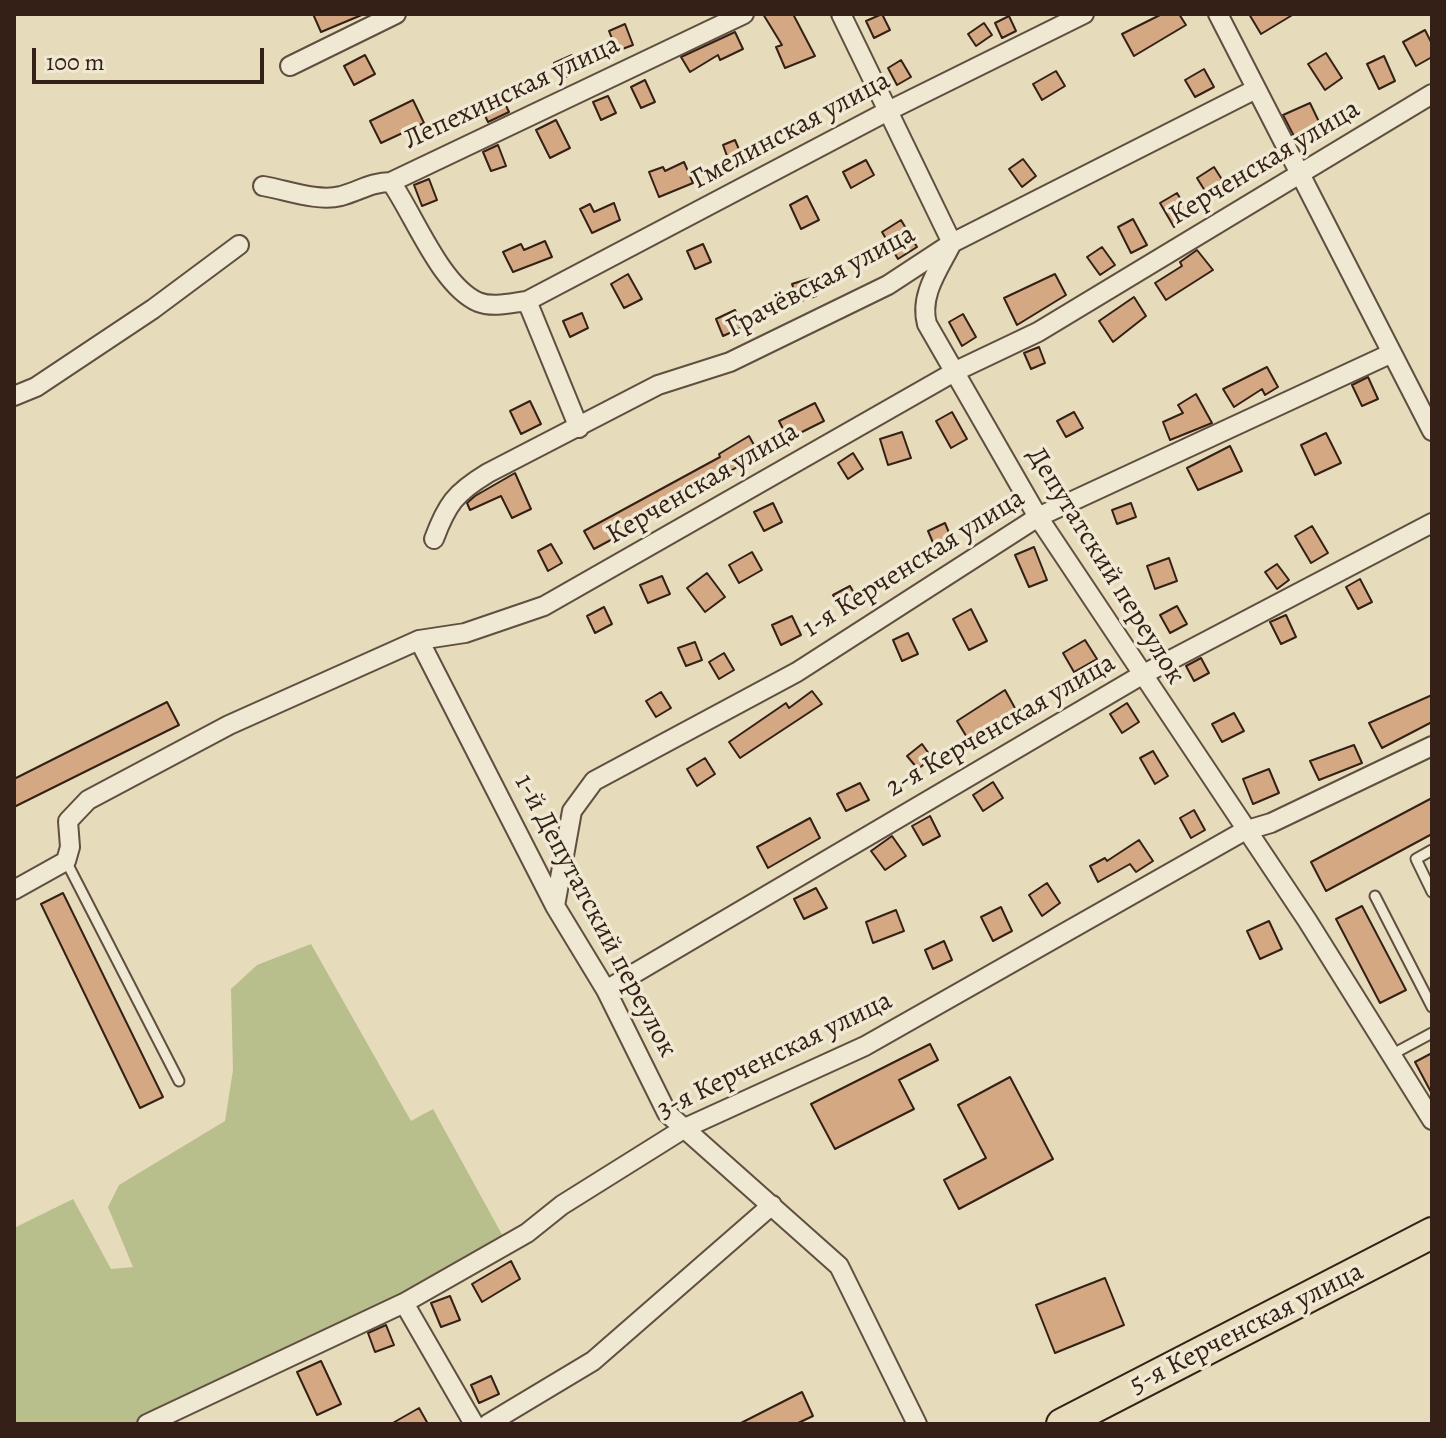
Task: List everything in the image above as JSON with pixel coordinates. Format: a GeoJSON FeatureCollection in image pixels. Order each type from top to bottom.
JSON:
{"type":"FeatureCollection","features":[{"type":"Feature","properties":{"kind":"main road","name":"5-я Керченская улица"},"geometry":{"type":"LineString","coordinates":[[1062,1424],[1432,1233]]}},
{"type":"Feature","properties":{"kind":"street"},"geometry":{"type":"LineString","coordinates":[[290,66],[396,14]]}},
{"type":"Feature","properties":{"kind":"street","name":"Лепехинская улица"},"geometry":{"type":"LineString","coordinates":[[263,186],[319,198],[339,197],[378,182],[391,182],[744,14]]}},
{"type":"Feature","properties":{"kind":"street"},"geometry":{"type":"LineString","coordinates":[[841,14],[952,243]]}},
{"type":"Feature","properties":{"kind":"street","name":"Гмелинская улица"},"geometry":{"type":"LineString","coordinates":[[527,301],[886,112],[1084,14]]}},
{"type":"Feature","properties":{"kind":"street"},"geometry":{"type":"LineString","coordinates":[[1218,14],[1432,431]]}},
{"type":"Feature","properties":{"kind":"street","name":"Грачёвская улица"},"geometry":{"type":"LineString","coordinates":[[434,539],[446,506],[465,487],[658,385],[730,362],[888,285],[952,243],[1256,89]]}},
{"type":"Feature","properties":{"kind":"street","name":"Керченская улица"},"geometry":{"type":"LineString","coordinates":[[66,861],[70,847],[68,821],[88,800],[229,725],[419,640],[465,633],[544,606],[956,371],[1038,332],[1432,94]]}},
{"type":"Feature","properties":{"kind":"street"},"geometry":{"type":"LineString","coordinates":[[391,182],[447,275],[460,290],[489,305],[527,301],[579,428]]}},
{"type":"Feature","properties":{"kind":"street","name":"Депутатский переулок"},"geometry":{"type":"LineString","coordinates":[[952,243],[926,296],[923,311],[927,324],[1038,517],[1140,676],[1307,920],[1432,1120]]}},
{"type":"Feature","properties":{"kind":"street"},"geometry":{"type":"LineString","coordinates":[[14,404],[153,309],[239,245]]}},
{"type":"Feature","properties":{"kind":"street","name":"1-я Керченская улица"},"geometry":{"type":"LineString","coordinates":[[555,906],[572,811],[594,781],[797,672],[1038,517],[1392,353]]}},
{"type":"Feature","properties":{"kind":"street"},"geometry":{"type":"LineString","coordinates":[[14,396],[36,387]]}},
{"type":"Feature","properties":{"kind":"street","name":"2-я Керченская улица"},"geometry":{"type":"LineString","coordinates":[[606,990],[1140,676],[1432,523]]}},
{"type":"Feature","properties":{"kind":"street","name":"1-й Депутатский переулок"},"geometry":{"type":"LineString","coordinates":[[419,640],[555,906],[606,990],[667,1113],[839,1266],[917,1424]]}},
{"type":"Feature","properties":{"kind":"street","name":"3-я Керченская улица"},"geometry":{"type":"LineString","coordinates":[[147,1424],[404,1303],[527,1233],[562,1205],[685,1128],[865,1046],[1244,831],[1271,823],[1432,746]]}},
{"type":"Feature","properties":{"kind":"street"},"geometry":{"type":"LineString","coordinates":[[14,890],[66,861]]}},
{"type":"Feature","properties":{"kind":"street"},"geometry":{"type":"LineString","coordinates":[[488,1424],[593,1361],[772,1205]]}},
{"type":"Feature","properties":{"kind":"street"},"geometry":{"type":"LineString","coordinates":[[404,1303],[474,1424]]}},
{"type":"Feature","properties":{"kind":"lane"},"geometry":{"type":"LineString","coordinates":[[1432,850],[1416,859],[1432,892]]}},
{"type":"Feature","properties":{"kind":"lane"},"geometry":{"type":"LineString","coordinates":[[66,861],[179,1081]]}},
{"type":"Feature","properties":{"kind":"lane"},"geometry":{"type":"LineString","coordinates":[[1375,896],[1432,1007]]}},
{"type":"Feature","properties":{"kind":"lane"},"geometry":{"type":"LineString","coordinates":[[1391,1055],[1432,1033]]}},
{"type":"Feature","properties":{"kind":"green space"},"geometry":{"type":"Polygon","coordinates":[[[311,944],[411,1121],[433,1109],[505,1240],[144,1424],[14,1424],[14,1228],[73,1199],[111,1269],[133,1267],[108,1207],[119,1185],[225,1121],[233,1070],[231,989],[257,965],[311,944]]]}},
{"type":"Feature","properties":{"kind":"building"},"geometry":{"type":"Polygon","coordinates":[[[313,14],[364,14],[321,32],[313,14]]]}},
{"type":"Feature","properties":{"kind":"building"},"geometry":{"type":"Polygon","coordinates":[[[763,14],[793,14],[815,56],[785,68],[776,47],[782,45],[763,14]]]}},
{"type":"Feature","properties":{"kind":"building"},"geometry":{"type":"Polygon","coordinates":[[[882,14],[890,30],[874,38],[866,21],[882,14]]]}},
{"type":"Feature","properties":{"kind":"building"},"geometry":{"type":"Polygon","coordinates":[[[1162,14],[1179,14],[1186,25],[1134,56],[1122,34],[1162,14]]]}},
{"type":"Feature","properties":{"kind":"building"},"geometry":{"type":"Polygon","coordinates":[[[1249,14],[1294,14],[1261,34],[1249,14]]]}},
{"type":"Feature","properties":{"kind":"building"},"geometry":{"type":"Polygon","coordinates":[[[1009,16],[1016,31],[1002,38],[995,23],[1009,16]]]}},
{"type":"Feature","properties":{"kind":"building"},"geometry":{"type":"Polygon","coordinates":[[[984,23],[992,35],[976,46],[968,34],[984,23]]]}},
{"type":"Feature","properties":{"kind":"building"},"geometry":{"type":"Polygon","coordinates":[[[625,24],[633,45],[617,51],[609,31],[625,24]]]}},
{"type":"Feature","properties":{"kind":"building"},"geometry":{"type":"Polygon","coordinates":[[[1425,30],[1432,44],[1432,57],[1416,66],[1403,42],[1425,30]]]}},
{"type":"Feature","properties":{"kind":"building"},"geometry":{"type":"Polygon","coordinates":[[[735,32],[743,49],[720,60],[718,55],[690,72],[681,57],[735,32]]]}},
{"type":"Feature","properties":{"kind":"building"},"geometry":{"type":"Polygon","coordinates":[[[1326,53],[1342,78],[1325,90],[1308,64],[1326,53]]]}},
{"type":"Feature","properties":{"kind":"building"},"geometry":{"type":"Polygon","coordinates":[[[365,55],[375,74],[354,85],[344,66],[365,55]]]}},
{"type":"Feature","properties":{"kind":"building"},"geometry":{"type":"Polygon","coordinates":[[[572,55],[579,71],[561,79],[554,63],[572,55]]]}},
{"type":"Feature","properties":{"kind":"building"},"geometry":{"type":"Polygon","coordinates":[[[1384,56],[1395,81],[1379,89],[1367,64],[1384,56]]]}},
{"type":"Feature","properties":{"kind":"building"},"geometry":{"type":"Polygon","coordinates":[[[901,60],[911,77],[897,85],[888,68],[901,60]]]}},
{"type":"Feature","properties":{"kind":"building"},"geometry":{"type":"Polygon","coordinates":[[[1204,69],[1214,87],[1195,97],[1185,80],[1204,69]]]}},
{"type":"Feature","properties":{"kind":"building"},"geometry":{"type":"Polygon","coordinates":[[[1056,71],[1065,86],[1042,100],[1033,84],[1056,71]]]}},
{"type":"Feature","properties":{"kind":"building"},"geometry":{"type":"Polygon","coordinates":[[[645,80],[655,102],[641,108],[631,87],[645,80]]]}},
{"type":"Feature","properties":{"kind":"building"},"geometry":{"type":"Polygon","coordinates":[[[500,93],[509,112],[488,122],[479,103],[500,93]]]}},
{"type":"Feature","properties":{"kind":"building"},"geometry":{"type":"Polygon","coordinates":[[[608,96],[616,113],[601,120],[593,102],[608,96]]]}},
{"type":"Feature","properties":{"kind":"building"},"geometry":{"type":"Polygon","coordinates":[[[413,100],[424,123],[381,143],[370,121],[413,100]]]}},
{"type":"Feature","properties":{"kind":"building"},"geometry":{"type":"Polygon","coordinates":[[[1310,103],[1322,128],[1296,140],[1283,115],[1310,103]]]}},
{"type":"Feature","properties":{"kind":"building"},"geometry":{"type":"Polygon","coordinates":[[[556,120],[570,148],[550,158],[536,130],[556,120]]]}},
{"type":"Feature","properties":{"kind":"building"},"geometry":{"type":"Polygon","coordinates":[[[735,140],[743,159],[730,164],[723,145],[735,140]]]}},
{"type":"Feature","properties":{"kind":"building"},"geometry":{"type":"Polygon","coordinates":[[[498,145],[506,166],[491,171],[483,152],[498,145]]]}},
{"type":"Feature","properties":{"kind":"building"},"geometry":{"type":"Polygon","coordinates":[[[1023,159],[1036,176],[1022,187],[1009,169],[1023,159]]]}},
{"type":"Feature","properties":{"kind":"building"},"geometry":{"type":"Polygon","coordinates":[[[866,160],[874,175],[851,188],[843,172],[866,160]]]}},
{"type":"Feature","properties":{"kind":"building"},"geometry":{"type":"Polygon","coordinates":[[[684,162],[693,183],[659,197],[649,172],[663,167],[665,171],[684,162]]]}},
{"type":"Feature","properties":{"kind":"building"},"geometry":{"type":"Polygon","coordinates":[[[1214,167],[1228,189],[1210,199],[1197,178],[1214,167]]]}},
{"type":"Feature","properties":{"kind":"building"},"geometry":{"type":"Polygon","coordinates":[[[429,179],[437,200],[422,206],[414,185],[429,179]]]}},
{"type":"Feature","properties":{"kind":"building"},"geometry":{"type":"Polygon","coordinates":[[[1177,193],[1191,217],[1174,227],[1160,203],[1177,193]]]}},
{"type":"Feature","properties":{"kind":"building"},"geometry":{"type":"Polygon","coordinates":[[[807,196],[819,220],[801,229],[790,205],[807,196]]]}},
{"type":"Feature","properties":{"kind":"building"},"geometry":{"type":"Polygon","coordinates":[[[614,203],[620,220],[592,233],[580,209],[590,204],[594,212],[614,203]]]}},
{"type":"Feature","properties":{"kind":"building"},"geometry":{"type":"Polygon","coordinates":[[[1133,219],[1147,245],[1131,253],[1118,227],[1133,219]]]}},
{"type":"Feature","properties":{"kind":"building"},"geometry":{"type":"Polygon","coordinates":[[[901,220],[917,247],[898,259],[882,232],[901,220]]]}},
{"type":"Feature","properties":{"kind":"building"},"geometry":{"type":"Polygon","coordinates":[[[545,241],[552,257],[513,272],[503,252],[521,244],[524,250],[545,241]]]}},
{"type":"Feature","properties":{"kind":"building"},"geometry":{"type":"Polygon","coordinates":[[[703,244],[711,262],[695,269],[687,251],[703,244]]]}},
{"type":"Feature","properties":{"kind":"building"},"geometry":{"type":"Polygon","coordinates":[[[1102,247],[1115,265],[1100,275],[1087,257],[1102,247]]]}},
{"type":"Feature","properties":{"kind":"building"},"geometry":{"type":"Polygon","coordinates":[[[1197,250],[1213,270],[1166,300],[1155,283],[1182,266],[1180,262],[1197,250]]]}},
{"type":"Feature","properties":{"kind":"building"},"geometry":{"type":"Polygon","coordinates":[[[628,274],[642,299],[624,308],[611,284],[628,274]]]}},
{"type":"Feature","properties":{"kind":"building"},"geometry":{"type":"Polygon","coordinates":[[[1055,274],[1066,295],[1017,325],[1004,298],[1055,274]]]}},
{"type":"Feature","properties":{"kind":"building"},"geometry":{"type":"Polygon","coordinates":[[[811,278],[816,296],[798,302],[792,284],[811,278]]]}},
{"type":"Feature","properties":{"kind":"building"},"geometry":{"type":"Polygon","coordinates":[[[1134,297],[1146,316],[1113,342],[1099,321],[1134,297]]]}},
{"type":"Feature","properties":{"kind":"building"},"geometry":{"type":"Polygon","coordinates":[[[735,310],[743,327],[723,336],[716,319],[735,310]]]}},
{"type":"Feature","properties":{"kind":"building"},"geometry":{"type":"Polygon","coordinates":[[[582,313],[588,328],[570,337],[563,321],[582,313]]]}},
{"type":"Feature","properties":{"kind":"building"},"geometry":{"type":"Polygon","coordinates":[[[963,314],[976,337],[962,346],[949,322],[963,314]]]}},
{"type":"Feature","properties":{"kind":"building"},"geometry":{"type":"Polygon","coordinates":[[[1039,347],[1045,363],[1031,369],[1024,353],[1039,347]]]}},
{"type":"Feature","properties":{"kind":"building"},"geometry":{"type":"Polygon","coordinates":[[[1267,367],[1278,387],[1265,395],[1262,389],[1234,407],[1223,389],[1267,367]]]}},
{"type":"Feature","properties":{"kind":"building"},"geometry":{"type":"Polygon","coordinates":[[[1368,377],[1378,399],[1362,406],[1352,385],[1368,377]]]}},
{"type":"Feature","properties":{"kind":"building"},"geometry":{"type":"Polygon","coordinates":[[[1196,394],[1212,423],[1170,440],[1163,422],[1183,413],[1178,405],[1196,394]]]}},
{"type":"Feature","properties":{"kind":"building"},"geometry":{"type":"Polygon","coordinates":[[[530,401],[541,424],[521,434],[510,411],[530,401]]]}},
{"type":"Feature","properties":{"kind":"building"},"geometry":{"type":"Polygon","coordinates":[[[815,403],[824,421],[788,439],[779,421],[815,403]]]}},
{"type":"Feature","properties":{"kind":"building"},"geometry":{"type":"Polygon","coordinates":[[[952,412],[967,439],[951,448],[936,421],[952,412]]]}},
{"type":"Feature","properties":{"kind":"building"},"geometry":{"type":"Polygon","coordinates":[[[1074,412],[1083,428],[1066,437],[1057,421],[1074,412]]]}},
{"type":"Feature","properties":{"kind":"building"},"geometry":{"type":"Polygon","coordinates":[[[902,432],[911,458],[888,465],[880,439],[902,432]]]}},
{"type":"Feature","properties":{"kind":"building"},"geometry":{"type":"Polygon","coordinates":[[[1326,433],[1341,463],[1315,475],[1301,445],[1326,433]]]}},
{"type":"Feature","properties":{"kind":"building"},"geometry":{"type":"Polygon","coordinates":[[[749,436],[759,454],[712,482],[713,485],[594,549],[584,531],[720,457],[719,454],[749,436]]]}},
{"type":"Feature","properties":{"kind":"building"},"geometry":{"type":"Polygon","coordinates":[[[1230,446],[1242,471],[1198,490],[1187,468],[1230,446]]]}},
{"type":"Feature","properties":{"kind":"building"},"geometry":{"type":"Polygon","coordinates":[[[853,453],[863,469],[848,479],[838,463],[853,453]]]}},
{"type":"Feature","properties":{"kind":"building"},"geometry":{"type":"Polygon","coordinates":[[[515,473],[531,509],[512,518],[501,496],[470,510],[467,503],[475,496],[515,473]]]}},
{"type":"Feature","properties":{"kind":"building"},"geometry":{"type":"Polygon","coordinates":[[[773,503],[782,522],[764,531],[754,512],[773,503]]]}},
{"type":"Feature","properties":{"kind":"building"},"geometry":{"type":"Polygon","coordinates":[[[1131,503],[1136,517],[1117,524],[1112,510],[1131,503]]]}},
{"type":"Feature","properties":{"kind":"building"},"geometry":{"type":"Polygon","coordinates":[[[945,523],[954,545],[937,552],[928,531],[945,523]]]}},
{"type":"Feature","properties":{"kind":"building"},"geometry":{"type":"Polygon","coordinates":[[[1312,526],[1328,553],[1311,563],[1295,536],[1312,526]]]}},
{"type":"Feature","properties":{"kind":"building"},"geometry":{"type":"Polygon","coordinates":[[[551,544],[562,563],[548,571],[538,551],[551,544]]]}},
{"type":"Feature","properties":{"kind":"building"},"geometry":{"type":"Polygon","coordinates":[[[1034,547],[1047,580],[1029,587],[1015,555],[1034,547]]]}},
{"type":"Feature","properties":{"kind":"building"},"geometry":{"type":"Polygon","coordinates":[[[752,552],[762,570],[739,583],[729,565],[752,552]]]}},
{"type":"Feature","properties":{"kind":"building"},"geometry":{"type":"Polygon","coordinates":[[[1169,558],[1177,581],[1155,589],[1147,566],[1169,558]]]}},
{"type":"Feature","properties":{"kind":"building"},"geometry":{"type":"Polygon","coordinates":[[[1277,564],[1289,580],[1277,589],[1265,572],[1277,564]]]}},
{"type":"Feature","properties":{"kind":"building"},"geometry":{"type":"Polygon","coordinates":[[[707,573],[725,597],[705,612],[687,588],[707,573]]]}},
{"type":"Feature","properties":{"kind":"building"},"geometry":{"type":"Polygon","coordinates":[[[662,576],[670,594],[648,603],[640,585],[662,576]]]}},
{"type":"Feature","properties":{"kind":"building"},"geometry":{"type":"Polygon","coordinates":[[[1360,579],[1372,602],[1358,609],[1346,587],[1360,579]]]}},
{"type":"Feature","properties":{"kind":"building"},"geometry":{"type":"Polygon","coordinates":[[[850,586],[859,602],[843,611],[833,595],[850,586]]]}},
{"type":"Feature","properties":{"kind":"building"},"geometry":{"type":"Polygon","coordinates":[[[1177,606],[1187,624],[1170,633],[1160,615],[1177,606]]]}},
{"type":"Feature","properties":{"kind":"building"},"geometry":{"type":"Polygon","coordinates":[[[604,607],[612,624],[595,633],[587,616],[604,607]]]}},
{"type":"Feature","properties":{"kind":"building"},"geometry":{"type":"Polygon","coordinates":[[[971,609],[987,641],[969,650],[953,619],[971,609]]]}},
{"type":"Feature","properties":{"kind":"building"},"geometry":{"type":"Polygon","coordinates":[[[1286,615],[1296,637],[1281,644],[1270,622],[1286,615]]]}},
{"type":"Feature","properties":{"kind":"building"},"geometry":{"type":"Polygon","coordinates":[[[792,616],[801,635],[781,645],[772,625],[792,616]]]}},
{"type":"Feature","properties":{"kind":"building"},"geometry":{"type":"Polygon","coordinates":[[[908,633],[918,654],[902,661],[893,640],[908,633]]]}},
{"type":"Feature","properties":{"kind":"building"},"geometry":{"type":"Polygon","coordinates":[[[1085,640],[1097,659],[1074,672],[1063,653],[1085,640]]]}},
{"type":"Feature","properties":{"kind":"building"},"geometry":{"type":"Polygon","coordinates":[[[695,642],[702,660],[686,666],[678,648],[695,642]]]}},
{"type":"Feature","properties":{"kind":"building"},"geometry":{"type":"Polygon","coordinates":[[[724,653],[734,670],[719,679],[709,662],[724,653]]]}},
{"type":"Feature","properties":{"kind":"building"},"geometry":{"type":"Polygon","coordinates":[[[1201,658],[1209,673],[1194,681],[1186,666],[1201,658]]]}},
{"type":"Feature","properties":{"kind":"building"},"geometry":{"type":"Polygon","coordinates":[[[1005,690],[1016,710],[968,739],[957,721],[1005,690]]]}},
{"type":"Feature","properties":{"kind":"building"},"geometry":{"type":"Polygon","coordinates":[[[812,691],[822,704],[740,758],[729,742],[786,703],[789,708],[812,691]]]}},
{"type":"Feature","properties":{"kind":"building"},"geometry":{"type":"Polygon","coordinates":[[[661,692],[671,708],[656,717],[646,701],[661,692]]]}},
{"type":"Feature","properties":{"kind":"building"},"geometry":{"type":"Polygon","coordinates":[[[1432,695],[1432,722],[1382,748],[1369,723],[1432,695]]]}},
{"type":"Feature","properties":{"kind":"building"},"geometry":{"type":"Polygon","coordinates":[[[167,702],[179,725],[14,807],[14,779],[167,702]]]}},
{"type":"Feature","properties":{"kind":"building"},"geometry":{"type":"Polygon","coordinates":[[[1127,703],[1139,722],[1122,733],[1110,714],[1127,703]]]}},
{"type":"Feature","properties":{"kind":"building"},"geometry":{"type":"Polygon","coordinates":[[[1234,713],[1244,731],[1222,742],[1212,724],[1234,713]]]}},
{"type":"Feature","properties":{"kind":"building"},"geometry":{"type":"Polygon","coordinates":[[[922,744],[932,758],[918,769],[907,756],[922,744]]]}},
{"type":"Feature","properties":{"kind":"building"},"geometry":{"type":"Polygon","coordinates":[[[1354,745],[1362,763],[1319,780],[1310,761],[1354,745]]]}},
{"type":"Feature","properties":{"kind":"building"},"geometry":{"type":"Polygon","coordinates":[[[1153,751],[1168,776],[1155,784],[1140,758],[1153,751]]]}},
{"type":"Feature","properties":{"kind":"building"},"geometry":{"type":"Polygon","coordinates":[[[705,758],[715,774],[697,786],[687,769],[705,758]]]}},
{"type":"Feature","properties":{"kind":"building"},"geometry":{"type":"Polygon","coordinates":[[[1269,769],[1279,793],[1253,804],[1243,779],[1269,769]]]}},
{"type":"Feature","properties":{"kind":"building"},"geometry":{"type":"Polygon","coordinates":[[[993,782],[1003,798],[983,811],[973,795],[993,782]]]}},
{"type":"Feature","properties":{"kind":"building"},"geometry":{"type":"Polygon","coordinates":[[[860,783],[869,800],[846,811],[837,794],[860,783]]]}},
{"type":"Feature","properties":{"kind":"building"},"geometry":{"type":"Polygon","coordinates":[[[1432,798],[1432,834],[1326,891],[1311,862],[1432,798]]]}},
{"type":"Feature","properties":{"kind":"building"},"geometry":{"type":"Polygon","coordinates":[[[1194,810],[1205,830],[1191,838],[1180,818],[1194,810]]]}},
{"type":"Feature","properties":{"kind":"building"},"geometry":{"type":"Polygon","coordinates":[[[930,816],[940,836],[923,845],[912,826],[930,816]]]}},
{"type":"Feature","properties":{"kind":"building"},"geometry":{"type":"Polygon","coordinates":[[[810,818],[820,838],[768,868],[757,847],[810,818]]]}},
{"type":"Feature","properties":{"kind":"building"},"geometry":{"type":"Polygon","coordinates":[[[892,836],[906,856],[885,870],[871,851],[892,836]]]}},
{"type":"Feature","properties":{"kind":"building"},"geometry":{"type":"Polygon","coordinates":[[[1139,840],[1153,861],[1136,872],[1130,864],[1098,882],[1090,866],[1105,858],[1107,861],[1139,840]]]}},
{"type":"Feature","properties":{"kind":"building"},"geometry":{"type":"Polygon","coordinates":[[[1047,883],[1060,903],[1042,916],[1029,895],[1047,883]]]}},
{"type":"Feature","properties":{"kind":"building"},"geometry":{"type":"Polygon","coordinates":[[[816,888],[827,908],[804,919],[794,899],[816,888]]]}},
{"type":"Feature","properties":{"kind":"building"},"geometry":{"type":"Polygon","coordinates":[[[63,893],[163,1097],[140,1108],[41,904],[63,893]]]}},
{"type":"Feature","properties":{"kind":"building"},"geometry":{"type":"Polygon","coordinates":[[[1362,906],[1406,990],[1380,1003],[1336,919],[1362,906]]]}},
{"type":"Feature","properties":{"kind":"building"},"geometry":{"type":"Polygon","coordinates":[[[1001,907],[1012,931],[993,941],[981,917],[1001,907]]]}},
{"type":"Feature","properties":{"kind":"building"},"geometry":{"type":"Polygon","coordinates":[[[896,910],[904,931],[873,943],[866,922],[896,910]]]}},
{"type":"Feature","properties":{"kind":"building"},"geometry":{"type":"Polygon","coordinates":[[[1269,921],[1282,949],[1260,959],[1247,931],[1269,921]]]}},
{"type":"Feature","properties":{"kind":"building"},"geometry":{"type":"Polygon","coordinates":[[[944,941],[952,960],[933,969],[925,950],[944,941]]]}},
{"type":"Feature","properties":{"kind":"building"},"geometry":{"type":"Polygon","coordinates":[[[930,1044],[938,1060],[899,1080],[914,1109],[835,1149],[811,1104],[930,1044]]]}},
{"type":"Feature","properties":{"kind":"building"},"geometry":{"type":"Polygon","coordinates":[[[1432,1053],[1432,1094],[1415,1062],[1432,1053]]]}},
{"type":"Feature","properties":{"kind":"building"},"geometry":{"type":"Polygon","coordinates":[[[1010,1077],[1053,1159],[959,1209],[944,1180],[986,1158],[958,1105],[1010,1077]]]}},
{"type":"Feature","properties":{"kind":"building"},"geometry":{"type":"Polygon","coordinates":[[[511,1261],[520,1279],[482,1302],[472,1284],[511,1261]]]}},
{"type":"Feature","properties":{"kind":"building"},"geometry":{"type":"Polygon","coordinates":[[[1105,1278],[1124,1325],[1055,1353],[1036,1305],[1105,1278]]]}},
{"type":"Feature","properties":{"kind":"building"},"geometry":{"type":"Polygon","coordinates":[[[450,1296],[460,1320],[441,1327],[431,1303],[450,1296]]]}},
{"type":"Feature","properties":{"kind":"building"},"geometry":{"type":"Polygon","coordinates":[[[386,1325],[394,1345],[375,1352],[368,1333],[386,1325]]]}},
{"type":"Feature","properties":{"kind":"building"},"geometry":{"type":"Polygon","coordinates":[[[321,1361],[341,1404],[317,1415],[297,1372],[321,1361]]]}},
{"type":"Feature","properties":{"kind":"building"},"geometry":{"type":"Polygon","coordinates":[[[491,1376],[499,1394],[479,1403],[471,1385],[491,1376]]]}},
{"type":"Feature","properties":{"kind":"building"},"geometry":{"type":"Polygon","coordinates":[[[802,1392],[813,1416],[796,1424],[739,1424],[802,1392]]]}},
{"type":"Feature","properties":{"kind":"building"},"geometry":{"type":"Polygon","coordinates":[[[419,1408],[428,1424],[391,1424],[419,1408]]]}}]}
